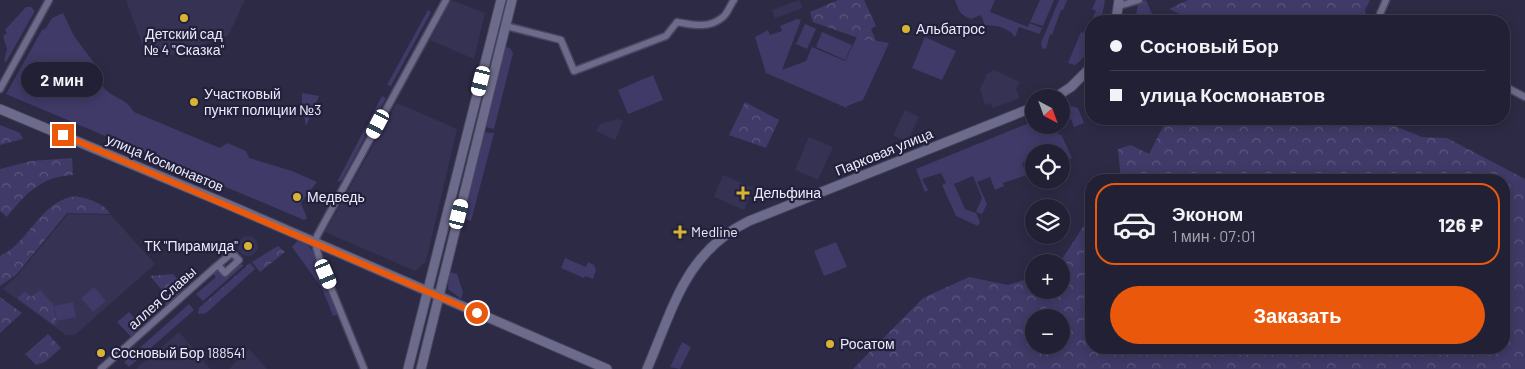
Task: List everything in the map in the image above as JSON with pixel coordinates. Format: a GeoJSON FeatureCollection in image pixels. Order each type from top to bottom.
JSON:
{"type":"FeatureCollection","features":[{"type":"Feature","properties":{"kind":"street"},"geometry":{"type":"LineString","coordinates":[[0,89],[49,0]]}},
{"type":"Feature","properties":{"kind":"street"},"geometry":{"type":"LineString","coordinates":[[364,369],[315,243],[319,232],[446,0]]}},
{"type":"Feature","properties":{"kind":"street"},"geometry":{"type":"LineString","coordinates":[[408,369],[501,0]]}},
{"type":"Feature","properties":{"kind":"street"},"geometry":{"type":"LineString","coordinates":[[421,369],[512,0]]}},
{"type":"Feature","properties":{"kind":"street"},"geometry":{"type":"LineString","coordinates":[[506,26],[561,40],[574,71],[666,36],[677,22],[700,26],[712,23],[724,16],[734,0]]}},
{"type":"Feature","properties":{"kind":"street"},"geometry":{"type":"LineString","coordinates":[[1119,3],[1139,0]]}},
{"type":"Feature","properties":{"kind":"street"},"geometry":{"type":"LineString","coordinates":[[1381,15],[1386,0]]}},
{"type":"Feature","properties":{"kind":"street"},"geometry":{"type":"LineString","coordinates":[[1069,89],[1085,73]]}},
{"type":"Feature","properties":{"kind":"street"},"geometry":{"type":"LineString","coordinates":[[1510,89],[1525,97]]}},
{"type":"Feature","properties":{"kind":"street","name":"улица Космонавтов"},"geometry":{"type":"LineString","coordinates":[[0,109],[439,297]]}},
{"type":"Feature","properties":{"kind":"street","name":"Парковая улица"},"geometry":{"type":"LineString","coordinates":[[647,369],[690,272],[718,239],[737,227],[777,210],[1025,111]]}},
{"type":"Feature","properties":{"kind":"street","name":"аллея Славы"},"geometry":{"type":"LineString","coordinates":[[101,369],[218,265]]}},
{"type":"Feature","properties":{"kind":"street"},"geometry":{"type":"LineString","coordinates":[[439,297],[607,369]]}},
{"type":"Feature","properties":{"kind":"shaded area","name":"Детский сад № 4 \"Сказка\""},"geometry":{"type":"Polygon","coordinates":[[[126,0],[245,0],[228,36],[172,55],[144,49],[126,0]]]}},
{"type":"Feature","properties":{"kind":"shaded area"},"geometry":{"type":"Polygon","coordinates":[[[451,0],[485,13],[474,59],[430,40],[451,0]]]}},
{"type":"Feature","properties":{"kind":"shaded area"},"geometry":{"type":"Polygon","coordinates":[[[799,0],[803,8],[775,18],[772,10],[799,0]]]}},
{"type":"Feature","properties":{"kind":"shaded area"},"geometry":{"type":"Polygon","coordinates":[[[994,70],[1020,82],[1016,89],[1020,98],[993,108],[990,103],[985,105],[980,89],[987,74],[994,70]]]}},
{"type":"Feature","properties":{"kind":"shaded area"},"geometry":{"type":"Polygon","coordinates":[[[397,103],[457,129],[426,261],[415,271],[325,232],[397,103]]]}},
{"type":"Feature","properties":{"kind":"shaded area"},"geometry":{"type":"Polygon","coordinates":[[[905,110],[919,117],[907,142],[893,135],[905,110]]]}},
{"type":"Feature","properties":{"kind":"shaded area"},"geometry":{"type":"Polygon","coordinates":[[[618,119],[623,121],[615,140],[596,131],[600,124],[618,119]]]}},
{"type":"Feature","properties":{"kind":"shaded area"},"geometry":{"type":"Polygon","coordinates":[[[809,137],[833,147],[818,180],[795,170],[809,137]]]}},
{"type":"Feature","properties":{"kind":"shaded area"},"geometry":{"type":"Polygon","coordinates":[[[723,175],[753,188],[744,210],[714,197],[723,175]]]}},
{"type":"Feature","properties":{"kind":"shaded area"},"geometry":{"type":"Polygon","coordinates":[[[68,214],[111,215],[155,264],[75,335],[66,335],[3,289],[17,276],[68,214]]]}},
{"type":"Feature","properties":{"kind":"shaded area","name":"ТК \"Пирамида\""},"geometry":{"type":"Polygon","coordinates":[[[248,236],[255,239],[258,246],[255,253],[248,256],[241,253],[238,246],[241,239],[248,236]]]}},
{"type":"Feature","properties":{"kind":"shaded area"},"geometry":{"type":"Polygon","coordinates":[[[179,332],[210,369],[136,369],[179,332]]]}},
{"type":"Feature","properties":{"kind":"shaded area"},"geometry":{"type":"Polygon","coordinates":[[[249,349],[267,369],[229,369],[249,349]]]}},
{"type":"Feature","properties":{"kind":"green space"},"geometry":{"type":"Polygon","coordinates":[[[838,0],[864,0],[876,26],[871,29],[876,41],[864,40],[813,22],[810,12],[838,0]]]}},
{"type":"Feature","properties":{"kind":"green space"},"geometry":{"type":"Polygon","coordinates":[[[955,0],[995,0],[990,12],[1028,27],[1029,23],[1042,28],[1040,34],[1019,27],[1015,37],[1005,29],[985,25],[981,15],[971,19],[962,14],[955,0]]]}},
{"type":"Feature","properties":{"kind":"green space"},"geometry":{"type":"Polygon","coordinates":[[[1040,0],[1054,0],[1043,26],[1030,22],[1040,0]]]}},
{"type":"Feature","properties":{"kind":"green space"},"geometry":{"type":"Polygon","coordinates":[[[1059,0],[1067,0],[1063,10],[1061,10],[1052,35],[1050,34],[1046,49],[1042,48],[1041,43],[1059,0]]]}},
{"type":"Feature","properties":{"kind":"green space"},"geometry":{"type":"Polygon","coordinates":[[[1096,0],[1105,0],[1102,15],[1094,15],[1096,11],[1092,9],[1096,0]]]}},
{"type":"Feature","properties":{"kind":"green space"},"geometry":{"type":"Polygon","coordinates":[[[1146,0],[1153,15],[1136,15],[1138,3],[1146,0]]]}},
{"type":"Feature","properties":{"kind":"green space"},"geometry":{"type":"Polygon","coordinates":[[[1188,0],[1370,0],[1365,10],[1366,15],[1182,15],[1169,9],[1188,0]]]}},
{"type":"Feature","properties":{"kind":"green space"},"geometry":{"type":"Polygon","coordinates":[[[26,7],[31,7],[35,11],[6,62],[4,61],[7,49],[3,36],[7,33],[5,30],[26,7]]]}},
{"type":"Feature","properties":{"kind":"green space"},"geometry":{"type":"Polygon","coordinates":[[[428,10],[431,12],[391,86],[387,85],[428,10]]]}},
{"type":"Feature","properties":{"kind":"green space"},"geometry":{"type":"Polygon","coordinates":[[[63,13],[74,36],[100,71],[97,77],[101,85],[111,94],[126,102],[134,112],[220,148],[227,143],[246,151],[249,158],[292,171],[317,182],[301,203],[307,218],[304,220],[6,94],[42,30],[46,28],[52,18],[63,13]]]}},
{"type":"Feature","properties":{"kind":"green space"},"geometry":{"type":"Polygon","coordinates":[[[797,19],[801,20],[782,70],[806,61],[812,47],[845,61],[857,37],[889,43],[863,100],[847,106],[847,108],[766,73],[755,37],[768,30],[770,35],[782,31],[780,26],[797,19]]]}},
{"type":"Feature","properties":{"kind":"green space"},"geometry":{"type":"Polygon","coordinates":[[[805,24],[816,29],[807,49],[796,44],[805,24]]]}},
{"type":"Feature","properties":{"kind":"green space"},"geometry":{"type":"Polygon","coordinates":[[[822,32],[852,45],[845,60],[816,47],[822,32]]]}},
{"type":"Feature","properties":{"kind":"green space"},"geometry":{"type":"Polygon","coordinates":[[[1081,32],[1085,33],[1085,54],[1075,65],[1068,63],[1081,32]]]}},
{"type":"Feature","properties":{"kind":"green space"},"geometry":{"type":"Polygon","coordinates":[[[925,37],[956,51],[942,80],[912,68],[925,37]]]}},
{"type":"Feature","properties":{"kind":"green space"},"geometry":{"type":"Polygon","coordinates":[[[505,47],[510,48],[513,53],[494,129],[486,127],[505,47]]]}},
{"type":"Feature","properties":{"kind":"green space"},"geometry":{"type":"Polygon","coordinates":[[[653,75],[663,100],[628,114],[618,90],[653,75]]]}},
{"type":"Feature","properties":{"kind":"green space"},"geometry":{"type":"Polygon","coordinates":[[[302,93],[319,96],[306,126],[302,104],[302,93]]]}},
{"type":"Feature","properties":{"kind":"green space"},"geometry":{"type":"Polygon","coordinates":[[[382,96],[386,98],[342,180],[337,182],[382,96]]]}},
{"type":"Feature","properties":{"kind":"green space"},"geometry":{"type":"Polygon","coordinates":[[[745,102],[779,120],[766,148],[729,135],[745,102]]]}},
{"type":"Feature","properties":{"kind":"green space"},"geometry":{"type":"Polygon","coordinates":[[[1070,106],[1078,108],[1084,123],[1074,127],[1070,106]]]}},
{"type":"Feature","properties":{"kind":"green space"},"geometry":{"type":"Polygon","coordinates":[[[0,125],[20,133],[23,139],[0,145],[0,125]]]}},
{"type":"Feature","properties":{"kind":"green space"},"geometry":{"type":"Polygon","coordinates":[[[1025,125],[1025,134],[1061,134],[1066,144],[1025,144],[1025,162],[1022,163],[1025,176],[1003,183],[1004,186],[995,190],[990,177],[977,182],[987,204],[982,214],[976,212],[982,198],[973,176],[954,184],[965,209],[976,213],[980,222],[978,226],[956,216],[942,185],[946,183],[941,173],[922,179],[928,190],[925,192],[916,169],[1025,125]]]}},
{"type":"Feature","properties":{"kind":"green space"},"geometry":{"type":"Polygon","coordinates":[[[1164,125],[1393,125],[1422,137],[1447,138],[1525,179],[1525,369],[853,369],[923,298],[969,277],[1008,285],[1025,280],[1025,299],[1070,299],[1070,254],[1065,254],[1085,224],[1085,354],[1510,354],[1510,174],[1120,174],[1118,149],[1131,145],[1149,154],[1164,125]]]}},
{"type":"Feature","properties":{"kind":"green space"},"geometry":{"type":"Polygon","coordinates":[[[484,132],[494,133],[471,221],[465,219],[466,205],[484,132]]]}},
{"type":"Feature","properties":{"kind":"green space"},"geometry":{"type":"Polygon","coordinates":[[[72,158],[73,175],[52,179],[35,188],[7,217],[0,211],[0,169],[31,161],[72,158]]]}},
{"type":"Feature","properties":{"kind":"green space"},"geometry":{"type":"Polygon","coordinates":[[[75,196],[100,204],[110,214],[67,213],[16,275],[0,286],[0,256],[19,242],[52,206],[75,196]]]}},
{"type":"Feature","properties":{"kind":"green space"},"geometry":{"type":"Polygon","coordinates":[[[300,238],[308,245],[320,262],[340,313],[333,316],[322,288],[292,247],[300,238]]]}},
{"type":"Feature","properties":{"kind":"green space"},"geometry":{"type":"Polygon","coordinates":[[[836,242],[847,267],[824,276],[814,251],[836,242]]]}},
{"type":"Feature","properties":{"kind":"green space"},"geometry":{"type":"Polygon","coordinates":[[[278,246],[285,252],[260,272],[252,262],[278,246]]]}},
{"type":"Feature","properties":{"kind":"green space"},"geometry":{"type":"Polygon","coordinates":[[[565,258],[586,267],[588,262],[594,265],[596,270],[593,279],[585,276],[584,278],[561,268],[565,258]]]}},
{"type":"Feature","properties":{"kind":"green space"},"geometry":{"type":"Polygon","coordinates":[[[237,263],[244,265],[203,301],[196,294],[216,277],[212,272],[218,266],[225,274],[237,263]]]}},
{"type":"Feature","properties":{"kind":"green space"},"geometry":{"type":"Polygon","coordinates":[[[250,263],[255,269],[206,313],[198,314],[199,308],[250,263]]]}},
{"type":"Feature","properties":{"kind":"green space"},"geometry":{"type":"Polygon","coordinates":[[[449,272],[457,274],[463,292],[461,299],[448,289],[449,272]]]}},
{"type":"Feature","properties":{"kind":"green space"},"geometry":{"type":"Polygon","coordinates":[[[173,274],[186,289],[165,307],[167,296],[150,276],[173,274]]]}},
{"type":"Feature","properties":{"kind":"green space"},"geometry":{"type":"Polygon","coordinates":[[[94,287],[106,301],[93,312],[81,298],[94,287]]]}},
{"type":"Feature","properties":{"kind":"green space"},"geometry":{"type":"Polygon","coordinates":[[[40,290],[53,304],[57,323],[54,325],[17,298],[25,291],[31,297],[40,290]]]}},
{"type":"Feature","properties":{"kind":"green space"},"geometry":{"type":"Polygon","coordinates":[[[0,297],[22,313],[0,333],[0,297]]]}},
{"type":"Feature","properties":{"kind":"green space"},"geometry":{"type":"Polygon","coordinates":[[[73,302],[76,317],[57,321],[54,306],[73,302]]]}},
{"type":"Feature","properties":{"kind":"green space"},"geometry":{"type":"Polygon","coordinates":[[[189,304],[194,310],[129,367],[124,362],[189,304]]]}},
{"type":"Feature","properties":{"kind":"green space"},"geometry":{"type":"Polygon","coordinates":[[[129,312],[143,328],[132,338],[117,322],[129,312]]]}},
{"type":"Feature","properties":{"kind":"green space"},"geometry":{"type":"Polygon","coordinates":[[[48,334],[61,348],[45,362],[36,365],[25,354],[48,334]]]}},
{"type":"Feature","properties":{"kind":"green space"},"geometry":{"type":"Polygon","coordinates":[[[682,342],[691,347],[680,369],[670,367],[682,342]]]}},
{"type":"Feature","properties":{"kind":"place","name":"Детский сад № 4 \"Сказка\""},"geometry":{"type":"Point","coordinates":[184,18]}},
{"type":"Feature","properties":{"kind":"place","name":"Альбатрос"},"geometry":{"type":"Point","coordinates":[906,29]}},
{"type":"Feature","properties":{"kind":"place","name":"Участковый пункт полиции №3"},"geometry":{"type":"Point","coordinates":[194,102]}},
{"type":"Feature","properties":{"kind":"place","name":"Дельфина"},"geometry":{"type":"Point","coordinates":[743,193]}},
{"type":"Feature","properties":{"kind":"place","name":"Медведь"},"geometry":{"type":"Point","coordinates":[297,197]}},
{"type":"Feature","properties":{"kind":"place","name":"Medline"},"geometry":{"type":"Point","coordinates":[680,232]}},
{"type":"Feature","properties":{"kind":"place","name":"ТК \"Пирамида\""},"geometry":{"type":"Point","coordinates":[248,246]}},
{"type":"Feature","properties":{"kind":"place","name":"Росатом"},"geometry":{"type":"Point","coordinates":[830,344]}},
{"type":"Feature","properties":{"kind":"place","name":"Сосновый Бор 188541"},"geometry":{"type":"Point","coordinates":[101,353]}},
{"type":"Feature","properties":{"kind":"route"},"geometry":{"type":"LineString","coordinates":[[63,135],[477,313]]}}]}
